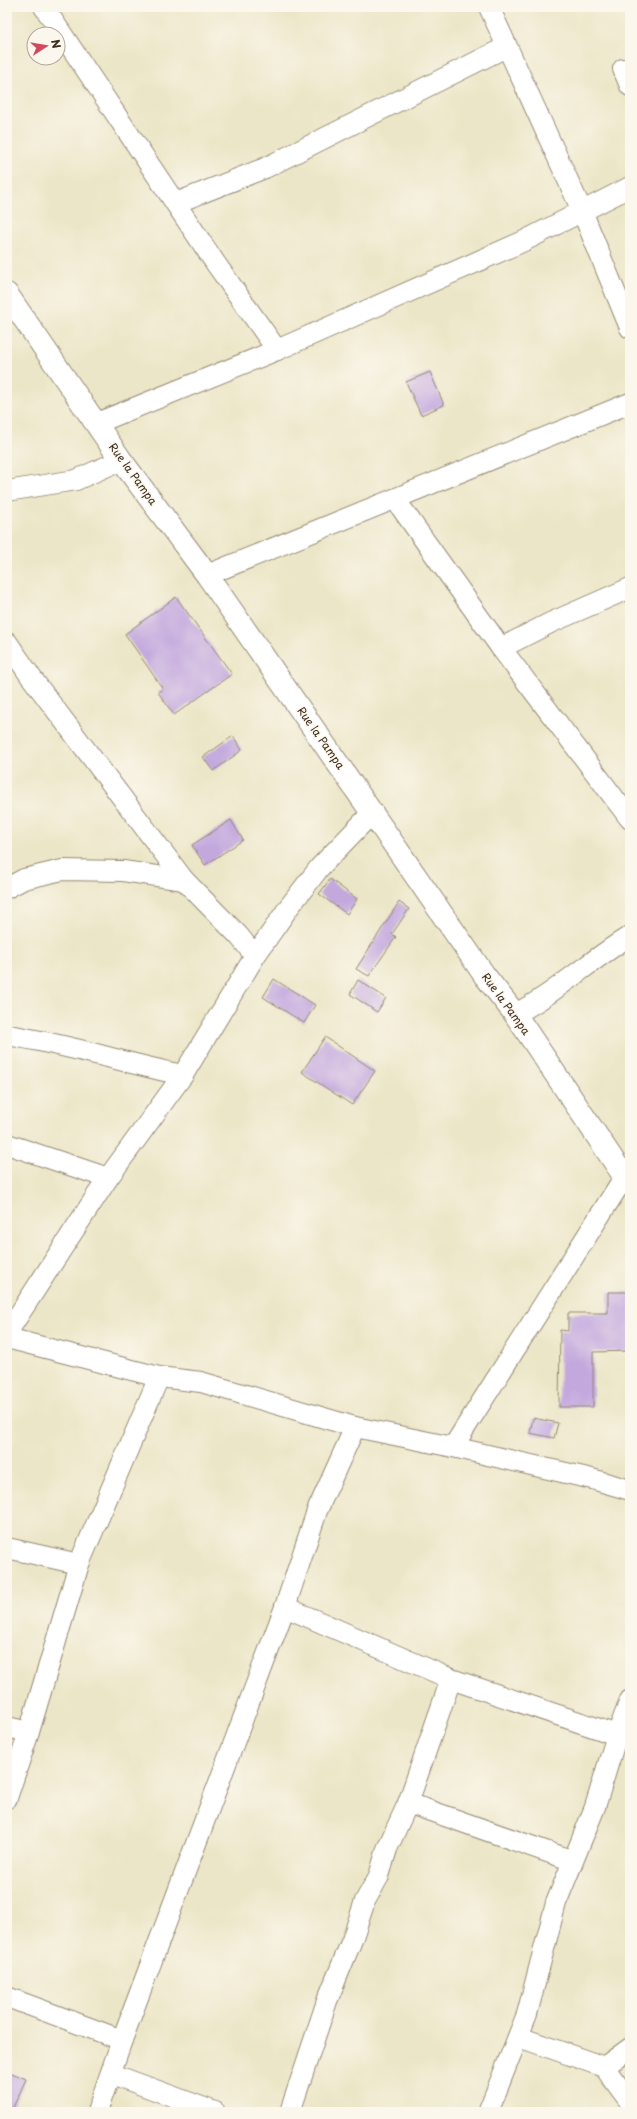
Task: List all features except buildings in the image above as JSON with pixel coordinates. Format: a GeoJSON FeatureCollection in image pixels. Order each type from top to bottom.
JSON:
{"type":"FeatureCollection","features":[{"type":"Feature","properties":{"kind":"street"},"geometry":{"type":"LineString","coordinates":[[44,7],[277,350]]}},
{"type":"Feature","properties":{"kind":"street"},"geometry":{"type":"LineString","coordinates":[[489,7],[582,211],[630,328]]}},
{"type":"Feature","properties":{"kind":"street"},"geometry":{"type":"LineString","coordinates":[[176,203],[265,168],[506,47]]}},
{"type":"Feature","properties":{"kind":"street"},"geometry":{"type":"LineString","coordinates":[[97,423],[277,350],[524,241],[630,187]]}},
{"type":"Feature","properties":{"kind":"street","name":"Rue la Pampa"},"geometry":{"type":"LineString","coordinates":[[7,294],[121,460],[207,575],[628,1177]]}},
{"type":"Feature","properties":{"kind":"street"},"geometry":{"type":"LineString","coordinates":[[207,575],[630,404]]}},
{"type":"Feature","properties":{"kind":"street"},"geometry":{"type":"LineString","coordinates":[[7,491],[76,480],[121,460]]}},
{"type":"Feature","properties":{"kind":"street"},"geometry":{"type":"LineString","coordinates":[[394,499],[501,648],[630,819]]}},
{"type":"Feature","properties":{"kind":"street"},"geometry":{"type":"LineString","coordinates":[[501,648],[550,623],[630,588]]}},
{"type":"Feature","properties":{"kind":"street"},"geometry":{"type":"LineString","coordinates":[[7,642],[36,684],[184,880],[238,936],[255,956]]}},
{"type":"Feature","properties":{"kind":"street"},"geometry":{"type":"LineString","coordinates":[[7,1333],[108,1178],[183,1075],[255,956],[320,867],[373,812]]}},
{"type":"Feature","properties":{"kind":"street"},"geometry":{"type":"LineString","coordinates":[[7,888],[24,879],[62,870],[123,871],[184,880]]}},
{"type":"Feature","properties":{"kind":"street"},"geometry":{"type":"LineString","coordinates":[[515,1014],[555,990],[630,936]]}},
{"type":"Feature","properties":{"kind":"street"},"geometry":{"type":"LineString","coordinates":[[7,1035],[110,1056],[154,1069],[183,1075]]}},
{"type":"Feature","properties":{"kind":"street"},"geometry":{"type":"LineString","coordinates":[[7,1144],[108,1178]]}},
{"type":"Feature","properties":{"kind":"street"},"geometry":{"type":"LineString","coordinates":[[453,1447],[628,1177]]}},
{"type":"Feature","properties":{"kind":"street"},"geometry":{"type":"LineString","coordinates":[[7,1338],[159,1377],[201,1382],[355,1427],[453,1447],[592,1479],[630,1490]]}},
{"type":"Feature","properties":{"kind":"street"},"geometry":{"type":"LineString","coordinates":[[7,1798],[29,1732],[79,1564],[159,1377]]}},
{"type":"Feature","properties":{"kind":"street"},"geometry":{"type":"LineString","coordinates":[[97,2112],[112,2074],[122,2040],[285,1607],[317,1511],[355,1427]]}},
{"type":"Feature","properties":{"kind":"street"},"geometry":{"type":"LineString","coordinates":[[7,1548],[79,1564]]}},
{"type":"Feature","properties":{"kind":"street"},"geometry":{"type":"LineString","coordinates":[[285,1607],[451,1679],[617,1734]]}},
{"type":"Feature","properties":{"kind":"street"},"geometry":{"type":"LineString","coordinates":[[290,2112],[327,2001],[352,1940],[364,1901],[379,1876],[387,1849],[408,1803],[451,1679]]}},
{"type":"Feature","properties":{"kind":"street"},"geometry":{"type":"LineString","coordinates":[[488,2112],[519,2038],[540,1970],[556,1903],[595,1807],[617,1734],[630,1700]]}},
{"type":"Feature","properties":{"kind":"street"},"geometry":{"type":"LineString","coordinates":[[7,1727],[29,1732]]}},
{"type":"Feature","properties":{"kind":"street"},"geometry":{"type":"LineString","coordinates":[[408,1803],[565,1858],[572,1863]]}},
{"type":"Feature","properties":{"kind":"street"},"geometry":{"type":"LineString","coordinates":[[7,1997],[122,2040]]}},
{"type":"Feature","properties":{"kind":"street"},"geometry":{"type":"LineString","coordinates":[[519,2038],[604,2067],[630,2102]]}},
{"type":"Feature","properties":{"kind":"street"},"geometry":{"type":"LineString","coordinates":[[604,2067],[630,2048]]}},
{"type":"Feature","properties":{"kind":"street"},"geometry":{"type":"LineString","coordinates":[[112,2074],[215,2112]]}}]}
